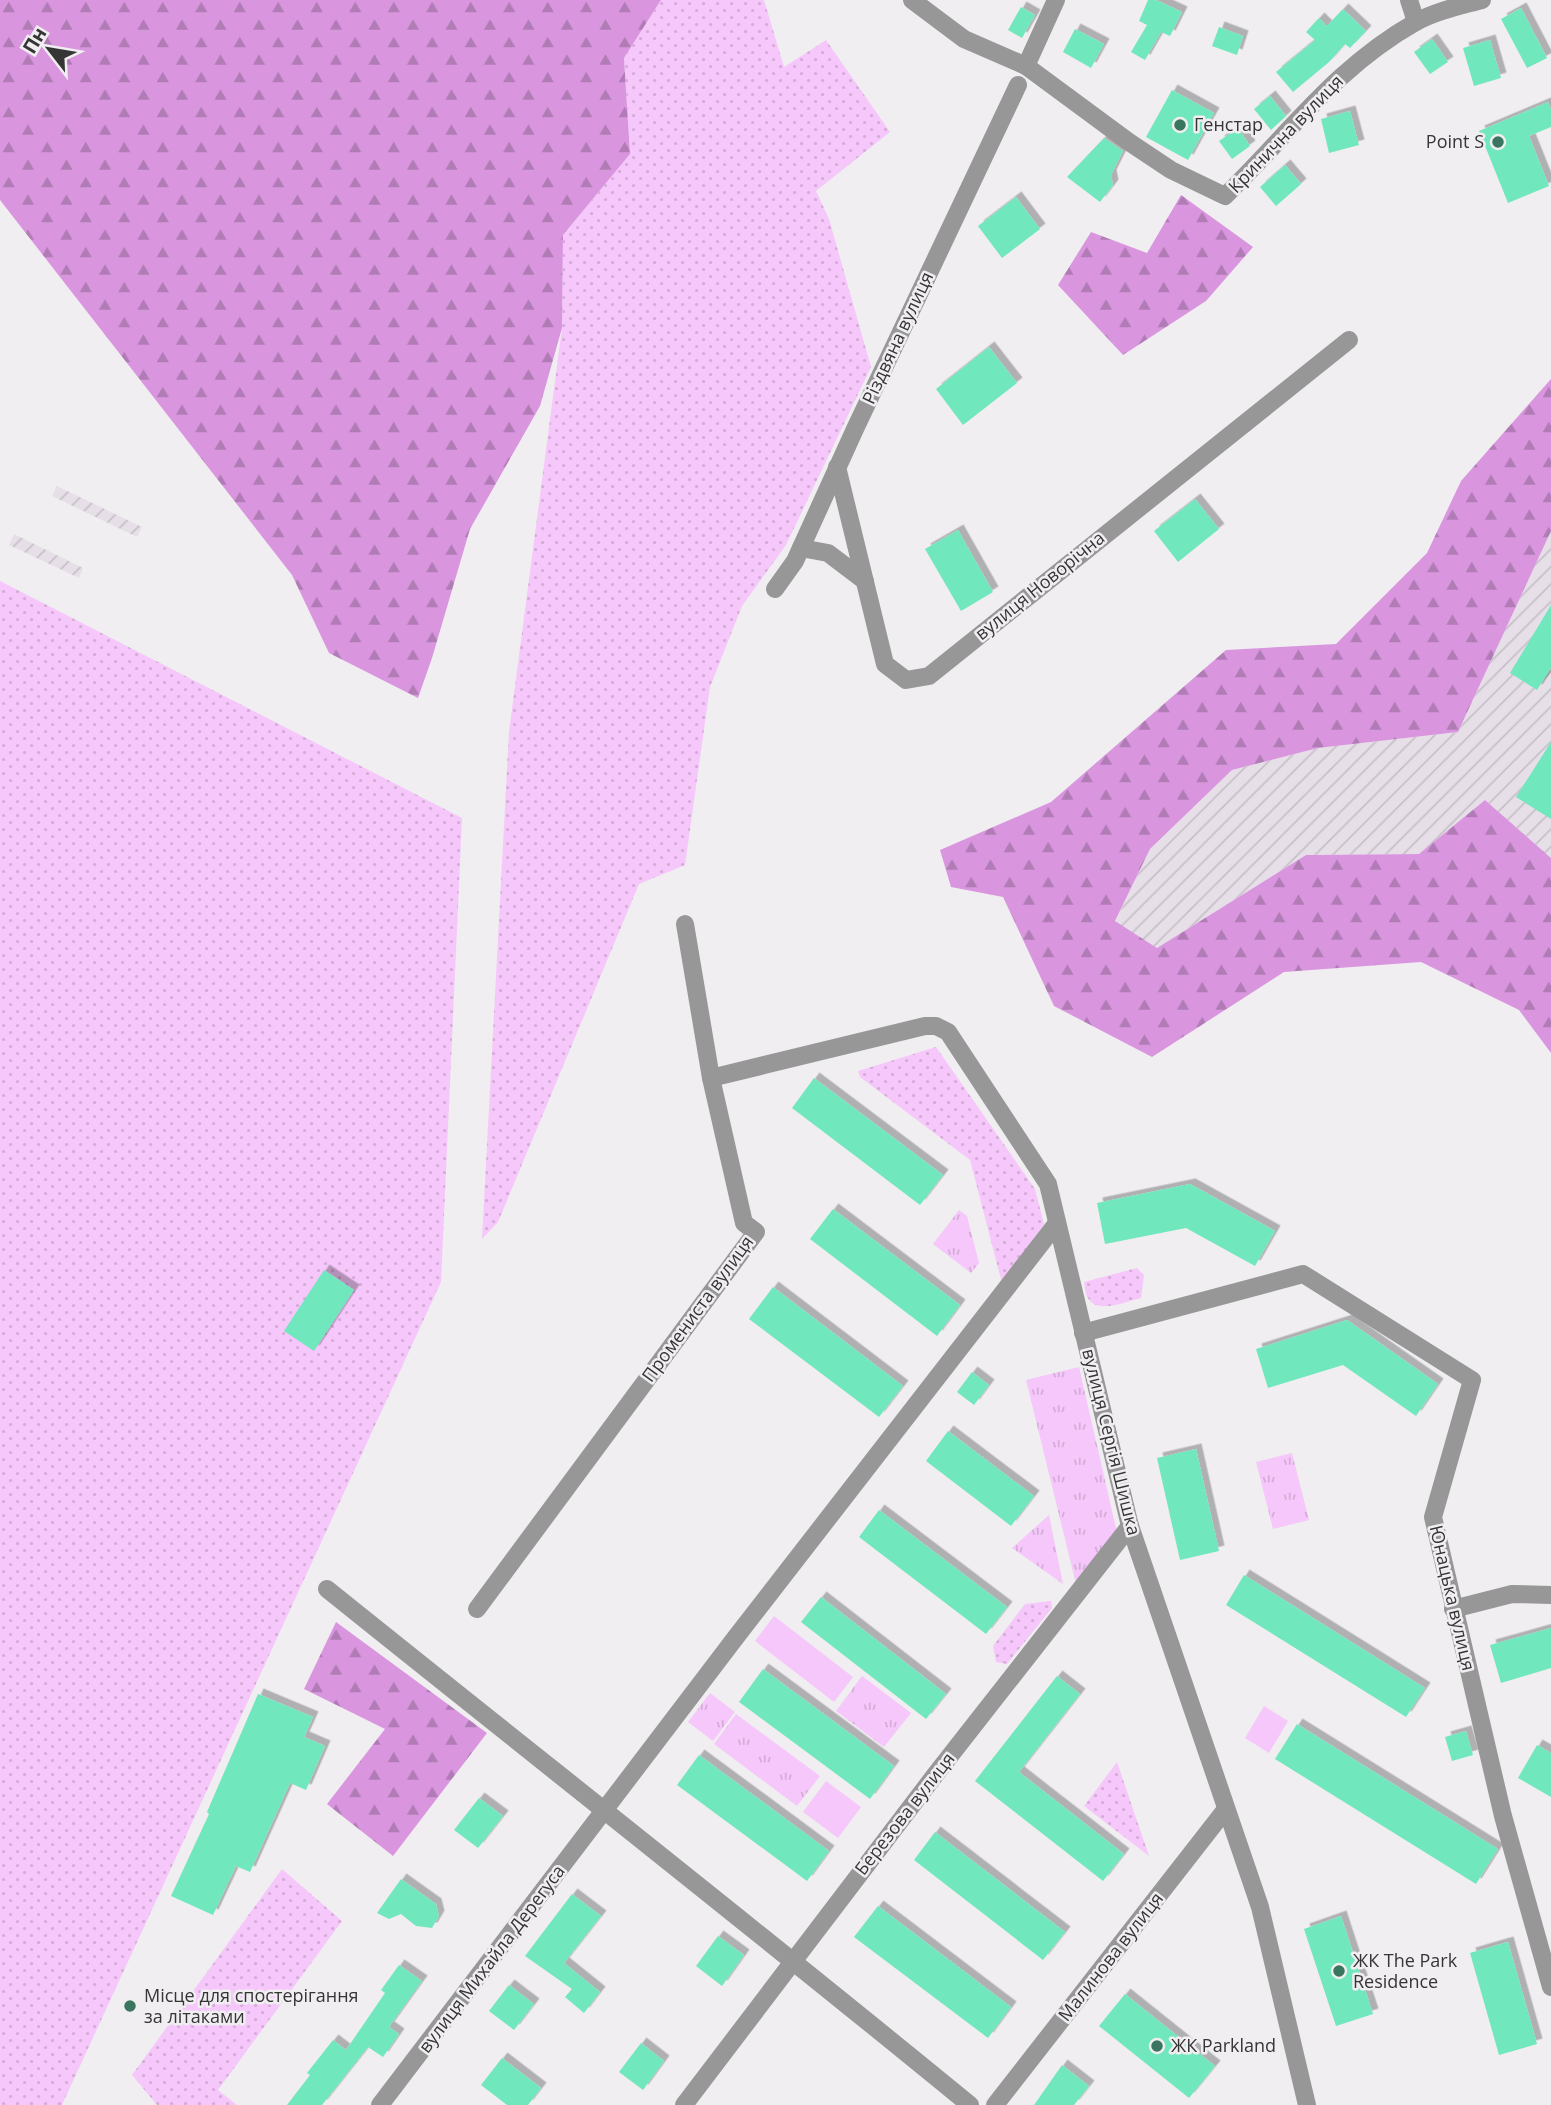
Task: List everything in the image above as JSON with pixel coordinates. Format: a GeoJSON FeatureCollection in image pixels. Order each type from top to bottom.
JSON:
{"type":"FeatureCollection","features":[{"type":"Feature","properties":{"kind":"street"},"geometry":{"type":"LineString","coordinates":[[912,0],[964,39],[1026,66],[1056,0]]}},
{"type":"Feature","properties":{"kind":"street"},"geometry":{"type":"LineString","coordinates":[[1409,0],[1416,22]]}},
{"type":"Feature","properties":{"kind":"street","name":"Кринична вулиця"},"geometry":{"type":"LineString","coordinates":[[1026,66],[1171,170],[1226,196],[1298,118],[1349,68],[1416,22],[1450,8],[1482,0]]}},
{"type":"Feature","properties":{"kind":"street","name":"Різдвяна вулиця"},"geometry":{"type":"LineString","coordinates":[[775,589],[795,561],[1018,85]]}},
{"type":"Feature","properties":{"kind":"street","name":"вулиця Новорічна"},"geometry":{"type":"LineString","coordinates":[[837,467],[885,664],[906,680],[929,676],[1349,340]]}},
{"type":"Feature","properties":{"kind":"street"},"geometry":{"type":"LineString","coordinates":[[801,548],[828,552],[864,581]]}},
{"type":"Feature","properties":{"kind":"street","name":"Промениста вулиця"},"geometry":{"type":"LineString","coordinates":[[477,1609],[756,1232],[744,1223],[711,1078],[685,924]]}},
{"type":"Feature","properties":{"kind":"street","name":"вулиця Сергія Шишка"},"geometry":{"type":"LineString","coordinates":[[711,1078],[925,1026],[936,1026],[948,1032],[1048,1184],[1130,1527],[1260,1907],[1307,2105]]}},
{"type":"Feature","properties":{"kind":"street","name":"вулиця Михайла Дерегуса"},"geometry":{"type":"LineString","coordinates":[[380,2105],[736,1637],[1057,1223]]}},
{"type":"Feature","properties":{"kind":"street","name":"Юнацька вулиця"},"geometry":{"type":"LineString","coordinates":[[1083,1332],[1303,1274],[1472,1380],[1433,1517],[1503,1816],[1551,1987]]}},
{"type":"Feature","properties":{"kind":"street","name":"Березова вулиця"},"geometry":{"type":"LineString","coordinates":[[684,2105],[1130,1527]]}},
{"type":"Feature","properties":{"kind":"street"},"geometry":{"type":"LineString","coordinates":[[327,1589],[794,1960],[970,2105]]}},
{"type":"Feature","properties":{"kind":"street"},"geometry":{"type":"LineString","coordinates":[[1453,1609],[1511,1594],[1551,1595]]}},
{"type":"Feature","properties":{"kind":"street","name":"Малинова вулиця"},"geometry":{"type":"LineString","coordinates":[[995,2105],[1226,1809]]}},
{"type":"Feature","properties":{"kind":"shaded area"},"geometry":{"type":"Polygon","coordinates":[[[57,486],[142,527],[137,537],[52,496],[57,486]]]}},
{"type":"Feature","properties":{"kind":"shaded area"},"geometry":{"type":"Polygon","coordinates":[[[1551,531],[1551,858],[1485,800],[1419,854],[1306,855],[1157,948],[1115,922],[1150,849],[1232,770],[1318,748],[1458,732],[1551,531]]]}},
{"type":"Feature","properties":{"kind":"shaded area"},"geometry":{"type":"Polygon","coordinates":[[[14,534],[83,568],[79,578],[9,545],[14,534]]]}},
{"type":"Feature","properties":{"kind":"green space"},"geometry":{"type":"Polygon","coordinates":[[[0,0],[661,0],[624,58],[630,154],[563,235],[562,328],[540,406],[470,529],[418,698],[329,653],[292,575],[0,200],[0,0]]]}},
{"type":"Feature","properties":{"kind":"green space"},"geometry":{"type":"Polygon","coordinates":[[[661,0],[764,0],[784,67],[826,40],[890,132],[816,191],[829,219],[871,367],[786,545],[742,606],[710,687],[685,865],[639,884],[498,1222],[482,1239],[509,732],[562,328],[563,235],[630,154],[624,58],[661,0]]]}},
{"type":"Feature","properties":{"kind":"green space"},"geometry":{"type":"Polygon","coordinates":[[[1181,195],[1253,247],[1206,301],[1123,355],[1058,285],[1091,232],[1147,253],[1181,195]]]}},
{"type":"Feature","properties":{"kind":"green space"},"geometry":{"type":"Polygon","coordinates":[[[1551,379],[1551,531],[1458,732],[1318,748],[1232,770],[1150,849],[1115,921],[1157,948],[1306,855],[1419,854],[1485,800],[1551,858],[1551,1053],[1519,1010],[1421,962],[1284,972],[1152,1057],[1054,1006],[1003,897],[951,887],[940,850],[1051,802],[1226,650],[1336,644],[1427,553],[1461,481],[1551,379]]]}},
{"type":"Feature","properties":{"kind":"green space"},"geometry":{"type":"Polygon","coordinates":[[[0,581],[462,818],[441,1282],[62,2105],[0,2105],[0,581]]]}},
{"type":"Feature","properties":{"kind":"green space"},"geometry":{"type":"Polygon","coordinates":[[[936,1047],[1035,1189],[1044,1224],[1002,1283],[970,1160],[860,1077],[858,1071],[936,1047]]]}},
{"type":"Feature","properties":{"kind":"green space"},"geometry":{"type":"Polygon","coordinates":[[[959,1210],[967,1216],[979,1263],[971,1273],[933,1244],[959,1210]]]}},
{"type":"Feature","properties":{"kind":"green space"},"geometry":{"type":"Polygon","coordinates":[[[1137,1268],[1144,1275],[1141,1298],[1098,1306],[1087,1296],[1084,1282],[1137,1268]]]}},
{"type":"Feature","properties":{"kind":"green space"},"geometry":{"type":"Polygon","coordinates":[[[1079,1367],[1118,1537],[1077,1588],[1026,1380],[1079,1367]]]}},
{"type":"Feature","properties":{"kind":"green space"},"geometry":{"type":"Polygon","coordinates":[[[1292,1453],[1309,1520],[1273,1529],[1256,1462],[1292,1453]]]}},
{"type":"Feature","properties":{"kind":"green space"},"geometry":{"type":"Polygon","coordinates":[[[1049,1515],[1063,1584],[1012,1548],[1049,1515]]]}},
{"type":"Feature","properties":{"kind":"green space"},"geometry":{"type":"Polygon","coordinates":[[[1051,1601],[1052,1608],[1007,1664],[996,1662],[993,1646],[1025,1604],[1051,1601]]]}},
{"type":"Feature","properties":{"kind":"green space"},"geometry":{"type":"Polygon","coordinates":[[[774,1616],[853,1677],[834,1702],[755,1641],[774,1616]]]}},
{"type":"Feature","properties":{"kind":"green space"},"geometry":{"type":"Polygon","coordinates":[[[336,1622],[487,1733],[393,1856],[327,1804],[385,1729],[304,1689],[336,1622]]]}},
{"type":"Feature","properties":{"kind":"green space"},"geometry":{"type":"Polygon","coordinates":[[[862,1676],[911,1713],[884,1747],[836,1711],[862,1676]]]}},
{"type":"Feature","properties":{"kind":"green space"},"geometry":{"type":"Polygon","coordinates":[[[710,1693],[735,1712],[713,1741],[688,1722],[710,1693]]]}},
{"type":"Feature","properties":{"kind":"green space"},"geometry":{"type":"Polygon","coordinates":[[[1264,1706],[1288,1721],[1269,1753],[1245,1738],[1264,1706]]]}},
{"type":"Feature","properties":{"kind":"green space"},"geometry":{"type":"Polygon","coordinates":[[[736,1714],[820,1776],[797,1806],[714,1744],[736,1714]]]}},
{"type":"Feature","properties":{"kind":"green space"},"geometry":{"type":"Polygon","coordinates":[[[1117,1762],[1149,1856],[1084,1806],[1117,1762]]]}},
{"type":"Feature","properties":{"kind":"green space"},"geometry":{"type":"Polygon","coordinates":[[[826,1781],[861,1807],[838,1838],[803,1812],[826,1781]]]}},
{"type":"Feature","properties":{"kind":"green space"},"geometry":{"type":"Polygon","coordinates":[[[282,1869],[342,1921],[218,2090],[237,2105],[157,2105],[132,2075],[282,1869]]]}},
{"type":"Feature","properties":{"kind":"building"},"geometry":{"type":"Polygon","coordinates":[[[1148,0],[1156,0],[1182,12],[1170,36],[1161,32],[1145,60],[1131,52],[1147,25],[1139,21],[1148,0]]]}},
{"type":"Feature","properties":{"kind":"building"},"geometry":{"type":"Polygon","coordinates":[[[1021,7],[1035,15],[1022,38],[1008,30],[1021,7]]]}},
{"type":"Feature","properties":{"kind":"building"},"geometry":{"type":"Polygon","coordinates":[[[1521,8],[1547,58],[1527,68],[1501,19],[1521,8]]]}},
{"type":"Feature","properties":{"kind":"building"},"geometry":{"type":"Polygon","coordinates":[[[1343,9],[1366,31],[1350,48],[1345,44],[1329,62],[1293,92],[1276,72],[1315,40],[1306,32],[1319,18],[1327,26],[1343,9]]]}},
{"type":"Feature","properties":{"kind":"building"},"geometry":{"type":"Polygon","coordinates":[[[1219,27],[1243,36],[1237,55],[1212,46],[1219,27]]]}},
{"type":"Feature","properties":{"kind":"building"},"geometry":{"type":"Polygon","coordinates":[[[1075,29],[1104,44],[1091,68],[1063,52],[1075,29]]]}},
{"type":"Feature","properties":{"kind":"building"},"geometry":{"type":"Polygon","coordinates":[[[1432,39],[1448,62],[1430,74],[1414,52],[1432,39]]]}},
{"type":"Feature","properties":{"kind":"building"},"geometry":{"type":"Polygon","coordinates":[[[1490,40],[1501,78],[1474,86],[1463,48],[1490,40]]]}},
{"type":"Feature","properties":{"kind":"building","name":"Генстар"},"geometry":{"type":"Polygon","coordinates":[[[1172,90],[1214,113],[1188,160],[1146,137],[1172,90]]]}},
{"type":"Feature","properties":{"kind":"building"},"geometry":{"type":"Polygon","coordinates":[[[1270,96],[1286,116],[1271,130],[1254,109],[1270,96]]]}},
{"type":"Feature","properties":{"kind":"building"},"geometry":{"type":"Polygon","coordinates":[[[1548,102],[1551,127],[1529,136],[1549,186],[1508,203],[1479,131],[1548,102]]]}},
{"type":"Feature","properties":{"kind":"building"},"geometry":{"type":"Polygon","coordinates":[[[1350,111],[1359,145],[1329,153],[1321,119],[1350,111]]]}},
{"type":"Feature","properties":{"kind":"building"},"geometry":{"type":"Polygon","coordinates":[[[1238,128],[1250,146],[1232,159],[1219,141],[1238,128]]]}},
{"type":"Feature","properties":{"kind":"building"},"geometry":{"type":"Polygon","coordinates":[[[1104,138],[1123,151],[1111,175],[1113,185],[1100,202],[1067,177],[1104,138]]]}},
{"type":"Feature","properties":{"kind":"building"},"geometry":{"type":"Polygon","coordinates":[[[1285,165],[1301,184],[1276,206],[1260,187],[1285,165]]]}},
{"type":"Feature","properties":{"kind":"building"},"geometry":{"type":"Polygon","coordinates":[[[1016,197],[1040,229],[1002,258],[978,226],[1016,197]]]}},
{"type":"Feature","properties":{"kind":"building"},"geometry":{"type":"Polygon","coordinates":[[[989,347],[1017,383],[963,425],[936,389],[989,347]]]}},
{"type":"Feature","properties":{"kind":"building"},"geometry":{"type":"Polygon","coordinates":[[[1195,499],[1219,529],[1178,562],[1154,531],[1195,499]]]}},
{"type":"Feature","properties":{"kind":"building"},"geometry":{"type":"Polygon","coordinates":[[[958,530],[993,592],[961,611],[925,549],[958,530]]]}},
{"type":"Feature","properties":{"kind":"building"},"geometry":{"type":"Polygon","coordinates":[[[1551,605],[1551,668],[1537,690],[1510,673],[1551,605]]]}},
{"type":"Feature","properties":{"kind":"building"},"geometry":{"type":"Polygon","coordinates":[[[1551,742],[1551,819],[1516,797],[1551,742]]]}},
{"type":"Feature","properties":{"kind":"building"},"geometry":{"type":"Polygon","coordinates":[[[814,1078],[943,1175],[920,1205],[792,1108],[814,1078]]]}},
{"type":"Feature","properties":{"kind":"building"},"geometry":{"type":"Polygon","coordinates":[[[1190,1184],[1275,1231],[1255,1266],[1186,1228],[1105,1244],[1097,1203],[1190,1184]]]}},
{"type":"Feature","properties":{"kind":"building"},"geometry":{"type":"Polygon","coordinates":[[[833,1209],[960,1305],[937,1336],[810,1239],[833,1209]]]}},
{"type":"Feature","properties":{"kind":"building"},"geometry":{"type":"Polygon","coordinates":[[[324,1270],[354,1290],[314,1351],[284,1331],[324,1270]]]}},
{"type":"Feature","properties":{"kind":"building"},"geometry":{"type":"Polygon","coordinates":[[[773,1287],[903,1386],[879,1417],[749,1319],[773,1287]]]}},
{"type":"Feature","properties":{"kind":"building"},"geometry":{"type":"Polygon","coordinates":[[[1347,1320],[1438,1384],[1416,1416],[1343,1365],[1268,1388],[1256,1349],[1347,1320]]]}},
{"type":"Feature","properties":{"kind":"building"},"geometry":{"type":"Polygon","coordinates":[[[972,1372],[989,1385],[974,1405],[957,1392],[972,1372]]]}},
{"type":"Feature","properties":{"kind":"building"},"geometry":{"type":"Polygon","coordinates":[[[948,1431],[1034,1496],[1011,1526],[926,1461],[948,1431]]]}},
{"type":"Feature","properties":{"kind":"building"},"geometry":{"type":"Polygon","coordinates":[[[1196,1449],[1219,1551],[1180,1560],[1157,1458],[1196,1449]]]}},
{"type":"Feature","properties":{"kind":"building"},"geometry":{"type":"Polygon","coordinates":[[[879,1510],[1007,1607],[986,1634],[859,1537],[879,1510]]]}},
{"type":"Feature","properties":{"kind":"building"},"geometry":{"type":"Polygon","coordinates":[[[1244,1575],[1425,1688],[1406,1717],[1226,1605],[1244,1575]]]}},
{"type":"Feature","properties":{"kind":"building"},"geometry":{"type":"Polygon","coordinates":[[[821,1597],[946,1694],[926,1719],[801,1622],[821,1597]]]}},
{"type":"Feature","properties":{"kind":"building"},"geometry":{"type":"Polygon","coordinates":[[[1551,1628],[1551,1668],[1501,1683],[1490,1645],[1551,1628]]]}},
{"type":"Feature","properties":{"kind":"building"},"geometry":{"type":"Polygon","coordinates":[[[763,1669],[894,1766],[870,1799],[739,1702],[763,1669]]]}},
{"type":"Feature","properties":{"kind":"building"},"geometry":{"type":"Polygon","coordinates":[[[1057,1676],[1080,1694],[1019,1772],[1124,1854],[1103,1881],[975,1781],[1057,1676]]]}},
{"type":"Feature","properties":{"kind":"building"},"geometry":{"type":"Polygon","coordinates":[[[258,1694],[313,1717],[304,1737],[325,1746],[306,1790],[290,1783],[250,1872],[236,1866],[213,1915],[171,1896],[209,1814],[207,1812],[258,1694]]]}},
{"type":"Feature","properties":{"kind":"building"},"geometry":{"type":"Polygon","coordinates":[[[1297,1724],[1498,1849],[1476,1884],[1275,1759],[1297,1724]]]}},
{"type":"Feature","properties":{"kind":"building"},"geometry":{"type":"Polygon","coordinates":[[[1466,1731],[1473,1755],[1452,1761],[1445,1737],[1466,1731]]]}},
{"type":"Feature","properties":{"kind":"building"},"geometry":{"type":"Polygon","coordinates":[[[1537,1745],[1551,1753],[1551,1797],[1518,1778],[1537,1745]]]}},
{"type":"Feature","properties":{"kind":"building"},"geometry":{"type":"Polygon","coordinates":[[[699,1755],[829,1851],[807,1881],[677,1785],[699,1755]]]}},
{"type":"Feature","properties":{"kind":"building"},"geometry":{"type":"Polygon","coordinates":[[[479,1798],[503,1816],[478,1848],[454,1830],[479,1798]]]}},
{"type":"Feature","properties":{"kind":"building"},"geometry":{"type":"Polygon","coordinates":[[[935,1832],[1065,1932],[1043,1960],[914,1860],[935,1832]]]}},
{"type":"Feature","properties":{"kind":"building"},"geometry":{"type":"Polygon","coordinates":[[[401,1879],[436,1904],[439,1916],[432,1928],[416,1926],[401,1914],[389,1919],[377,1913],[401,1879]]]}},
{"type":"Feature","properties":{"kind":"building"},"geometry":{"type":"Polygon","coordinates":[[[572,1894],[601,1916],[564,1963],[600,1992],[584,2013],[565,1997],[572,1989],[525,1956],[572,1894]]]}},
{"type":"Feature","properties":{"kind":"building"},"geometry":{"type":"Polygon","coordinates":[[[878,1906],[1011,2007],[988,2038],[854,1937],[878,1906]]]}},
{"type":"Feature","properties":{"kind":"building","name":"ЖК The Park Residence"},"geometry":{"type":"Polygon","coordinates":[[[1341,1916],[1373,2014],[1336,2026],[1304,1929],[1341,1916]]]}},
{"type":"Feature","properties":{"kind":"building"},"geometry":{"type":"Polygon","coordinates":[[[718,1936],[744,1955],[722,1986],[696,1966],[718,1936]]]}},
{"type":"Feature","properties":{"kind":"building"},"geometry":{"type":"Polygon","coordinates":[[[1508,1942],[1537,2044],[1499,2055],[1470,1953],[1508,1942]]]}},
{"type":"Feature","properties":{"kind":"building"},"geometry":{"type":"Polygon","coordinates":[[[399,1965],[422,1981],[389,2027],[399,2034],[383,2057],[368,2047],[322,2105],[287,2105],[310,2075],[307,2073],[333,2040],[346,2050],[385,1993],[381,1990],[399,1965]]]}},
{"type":"Feature","properties":{"kind":"building"},"geometry":{"type":"Polygon","coordinates":[[[509,1985],[534,2004],[514,2030],[489,2011],[509,1985]]]}},
{"type":"Feature","properties":{"kind":"building","name":"ЖК Parkland"},"geometry":{"type":"Polygon","coordinates":[[[1125,1994],[1215,2066],[1189,2098],[1099,2026],[1125,1994]]]}},
{"type":"Feature","properties":{"kind":"building"},"geometry":{"type":"Polygon","coordinates":[[[641,2043],[664,2061],[643,2090],[619,2072],[641,2043]]]}},
{"type":"Feature","properties":{"kind":"building"},"geometry":{"type":"Polygon","coordinates":[[[502,2058],[541,2088],[528,2105],[507,2105],[481,2085],[502,2058]]]}},
{"type":"Feature","properties":{"kind":"building"},"geometry":{"type":"Polygon","coordinates":[[[1062,2065],[1089,2086],[1074,2105],[1034,2105],[1062,2065]]]}},
{"type":"Feature","properties":{"kind":"place","name":"Генстар"},"geometry":{"type":"Point","coordinates":[1180,125]}},
{"type":"Feature","properties":{"kind":"place","name":"Point S"},"geometry":{"type":"Point","coordinates":[1498,142]}},
{"type":"Feature","properties":{"kind":"place","name":"ЖК The Park Residence"},"geometry":{"type":"Point","coordinates":[1339,1971]}},
{"type":"Feature","properties":{"kind":"place","name":"Місце для спостерігання за літаками"},"geometry":{"type":"Point","coordinates":[130,2006]}},
{"type":"Feature","properties":{"kind":"place","name":"ЖК Parkland"},"geometry":{"type":"Point","coordinates":[1157,2046]}}]}
